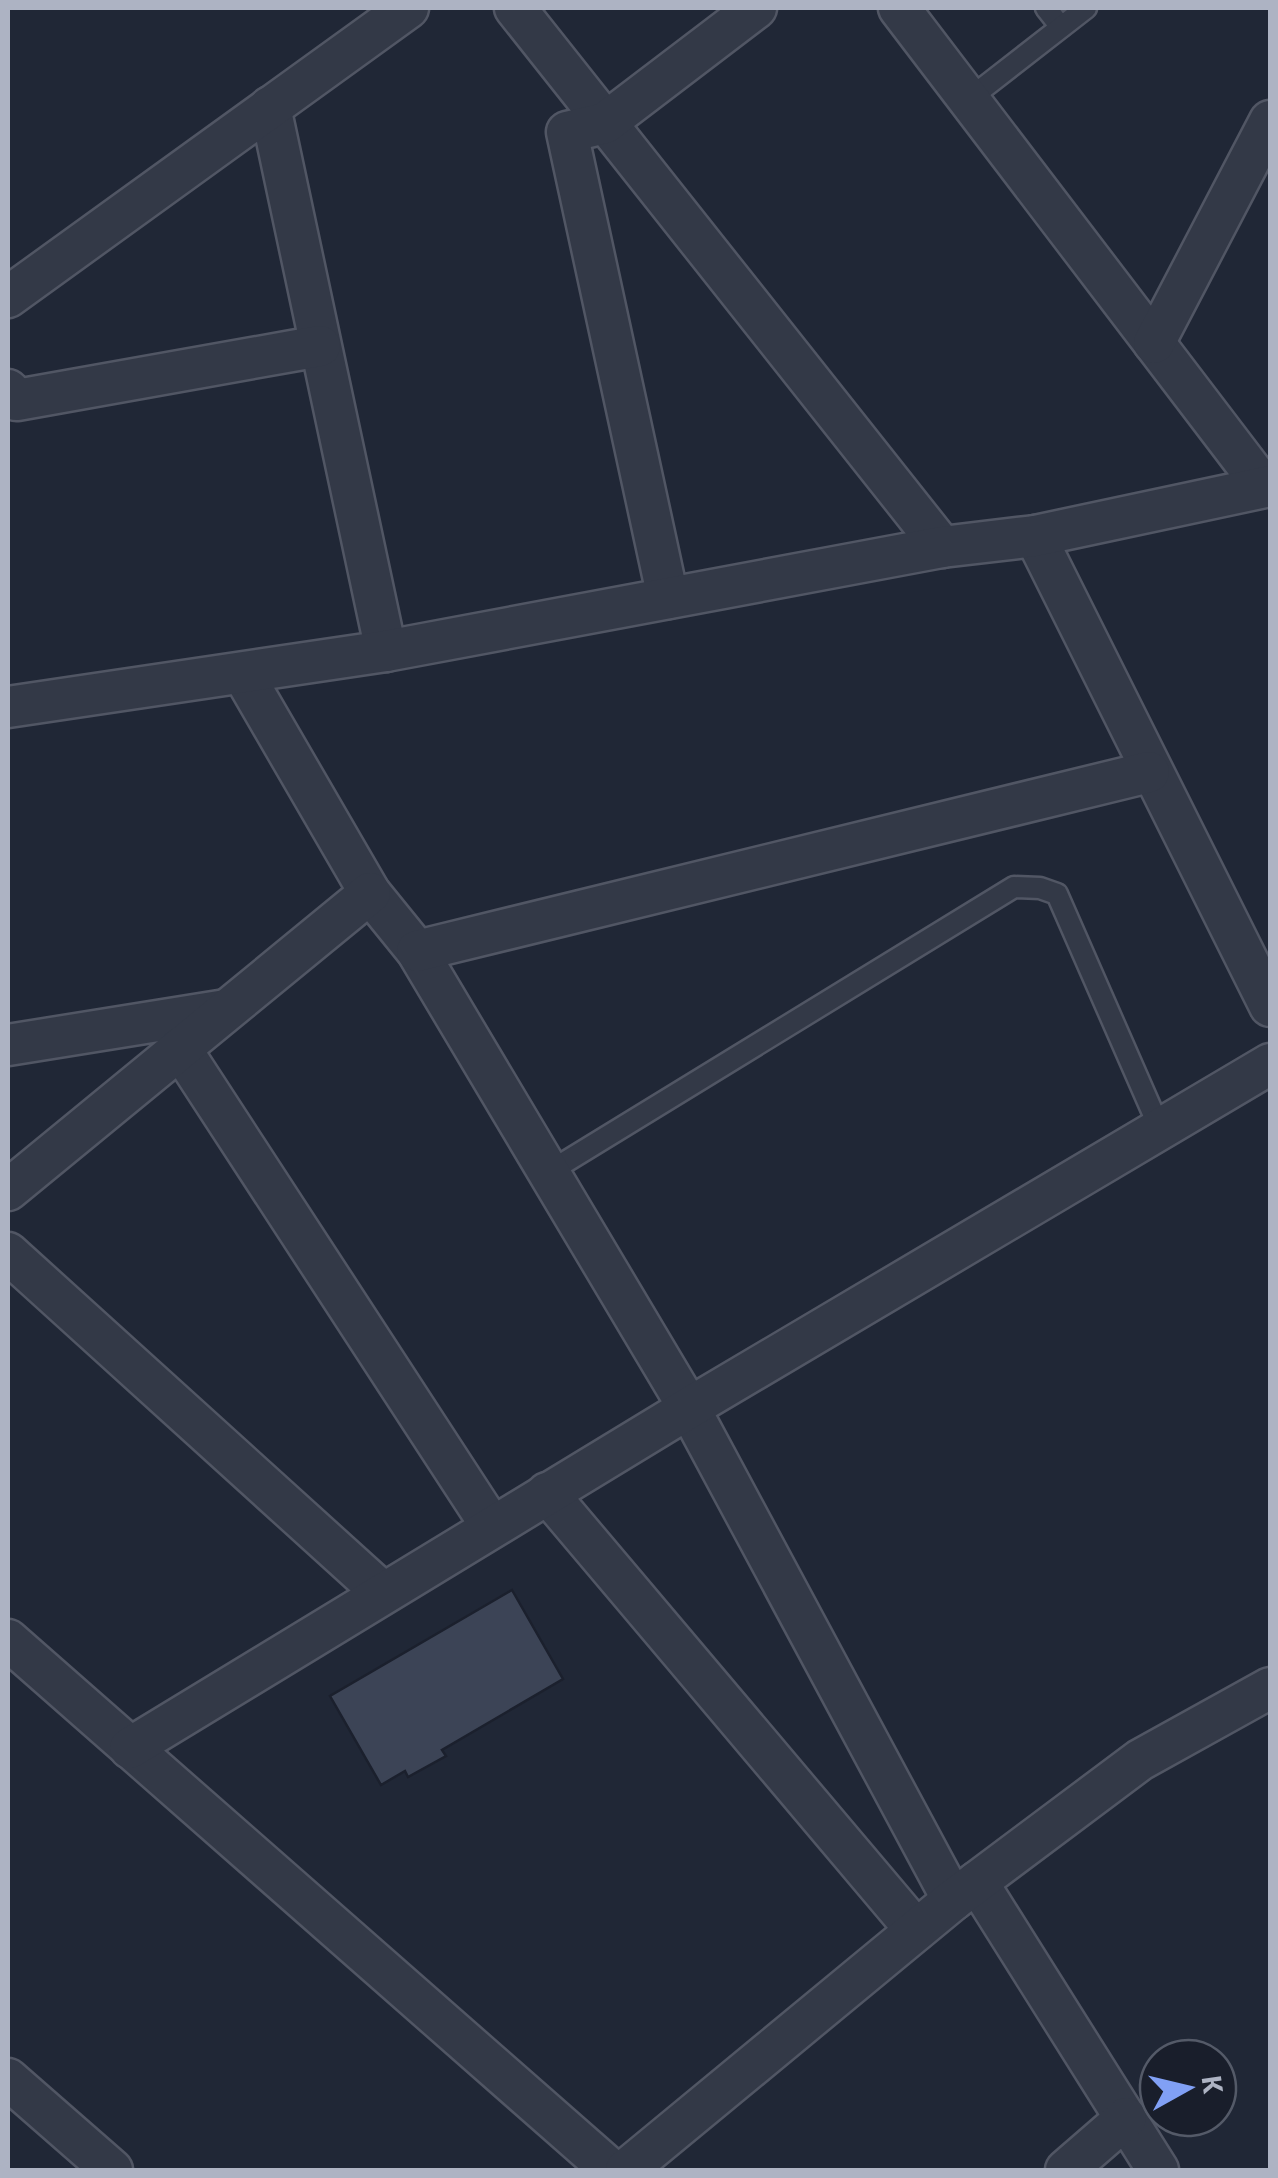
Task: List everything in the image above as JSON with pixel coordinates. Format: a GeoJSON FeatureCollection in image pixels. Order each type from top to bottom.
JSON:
{"type":"FeatureCollection","features":[{"type":"Feature","properties":{"kind":"street"},"geometry":{"type":"LineString","coordinates":[[8,297],[408,8]]}},
{"type":"Feature","properties":{"kind":"street"},"geometry":{"type":"LineString","coordinates":[[515,8],[942,547]]}},
{"type":"Feature","properties":{"kind":"street"},"geometry":{"type":"LineString","coordinates":[[668,598],[566,132],[605,124],[756,8]]}},
{"type":"Feature","properties":{"kind":"street"},"geometry":{"type":"LineString","coordinates":[[8,707],[386,650],[942,547],[1035,536],[1267,486],[899,8]]}},
{"type":"Feature","properties":{"kind":"street"},"geometry":{"type":"LineString","coordinates":[[270,108],[386,650]]}},
{"type":"Feature","properties":{"kind":"street"},"geometry":{"type":"LineString","coordinates":[[1154,344],[1270,121]]}},
{"type":"Feature","properties":{"kind":"street"},"geometry":{"type":"LineString","coordinates":[[11,397],[320,346]]}},
{"type":"Feature","properties":{"kind":"street"},"geometry":{"type":"LineString","coordinates":[[1035,536],[1149,772],[1270,1006]]}},
{"type":"Feature","properties":{"kind":"street"},"geometry":{"type":"LineString","coordinates":[[243,674],[370,892],[417,950],[549,1172],[965,1891],[1126,2118],[1158,2170]]}},
{"type":"Feature","properties":{"kind":"street"},"geometry":{"type":"LineString","coordinates":[[417,950],[1149,772]]}},
{"type":"Feature","properties":{"kind":"street"},"geometry":{"type":"LineString","coordinates":[[8,1190],[370,892]]}},
{"type":"Feature","properties":{"kind":"street"},"geometry":{"type":"LineString","coordinates":[[8,1046],[230,1009]]}},
{"type":"Feature","properties":{"kind":"street"},"geometry":{"type":"LineString","coordinates":[[180,1048],[492,1527]]}},
{"type":"Feature","properties":{"kind":"street"},"geometry":{"type":"LineString","coordinates":[[130,1748],[547,1492],[1270,1064]]}},
{"type":"Feature","properties":{"kind":"street"},"geometry":{"type":"LineString","coordinates":[[8,1253],[384,1593]]}},
{"type":"Feature","properties":{"kind":"street"},"geometry":{"type":"LineString","coordinates":[[547,1492],[916,1930]]}},
{"type":"Feature","properties":{"kind":"street"},"geometry":{"type":"LineString","coordinates":[[8,1640],[612,2170]]}},
{"type":"Feature","properties":{"kind":"street"},"geometry":{"type":"LineString","coordinates":[[626,2170],[916,1930],[1140,1760],[1270,1688]]}},
{"type":"Feature","properties":{"kind":"street"},"geometry":{"type":"LineString","coordinates":[[8,2079],[112,2170]]}},
{"type":"Feature","properties":{"kind":"street"},"geometry":{"type":"LineString","coordinates":[[1066,2170],[1126,2118]]}},
{"type":"Feature","properties":{"kind":"lane"},"geometry":{"type":"LineString","coordinates":[[1046,8],[1061,27]]}},
{"type":"Feature","properties":{"kind":"lane"},"geometry":{"type":"LineString","coordinates":[[968,99],[1086,8]]}},
{"type":"Feature","properties":{"kind":"lane"},"geometry":{"type":"LineString","coordinates":[[549,1172],[1014,888],[1026,886],[1057,894],[1160,1129]]}},
{"type":"Feature","properties":{"kind":"building"},"geometry":{"type":"Polygon","coordinates":[[[512,1590],[563,1679],[442,1750],[446,1756],[408,1777],[405,1771],[381,1785],[330,1696],[512,1590]]]}}]}
